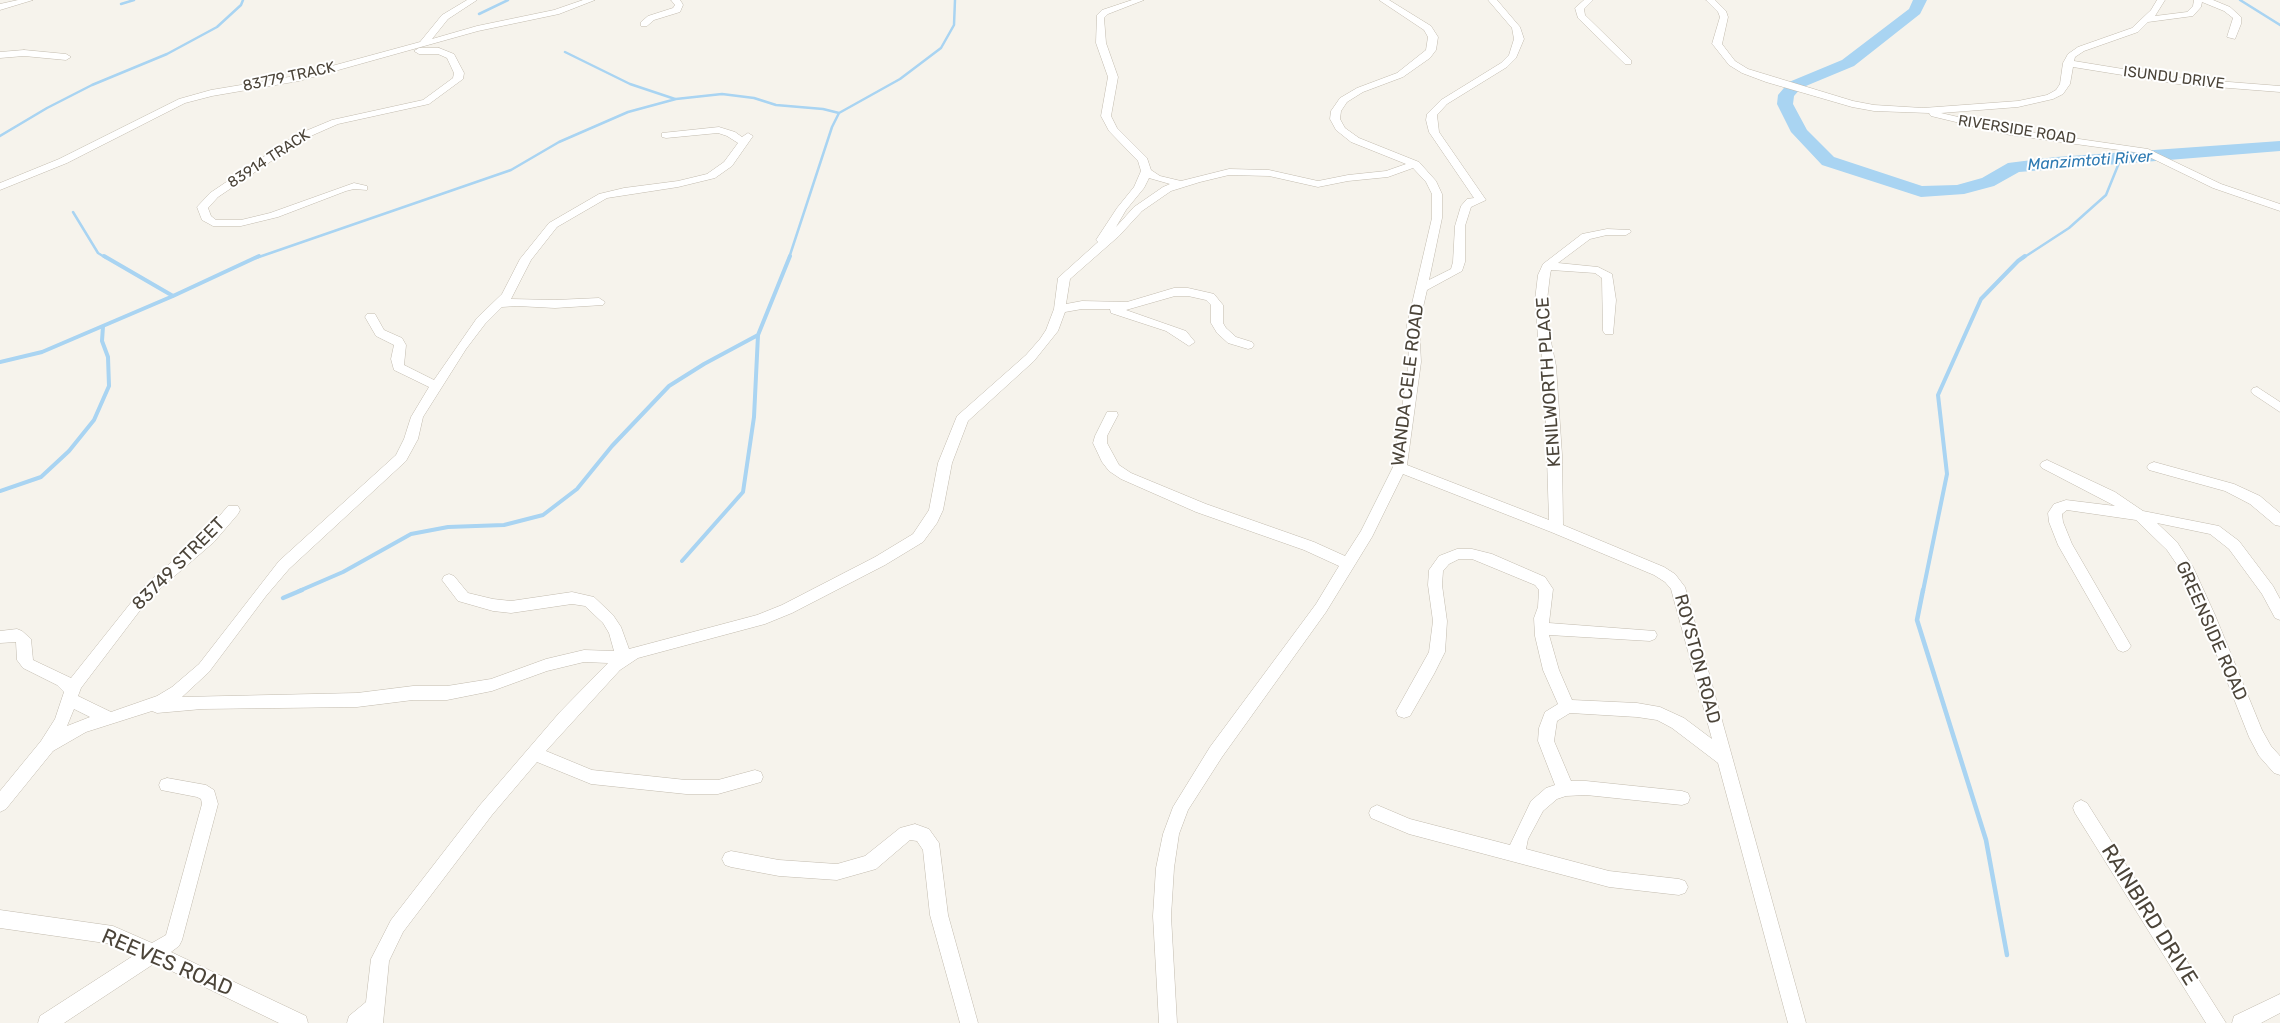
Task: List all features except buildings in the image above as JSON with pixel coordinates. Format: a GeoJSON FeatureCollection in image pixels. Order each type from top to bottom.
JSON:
{"type":"FeatureCollection","features":[{"type":"Feature","properties":{"kind":"street"},"geometry":{"type":"LineString","coordinates":[[0,7],[29,0]]}},
{"type":"Feature","properties":{"kind":"street"},"geometry":{"type":"LineString","coordinates":[[422,45],[445,17],[473,0]]}},
{"type":"Feature","properties":{"kind":"street","name":"83779 TRACK"},"geometry":{"type":"LineString","coordinates":[[0,187],[63,162],[182,101],[211,93],[296,79],[497,24],[556,12],[591,0]]}},
{"type":"Feature","properties":{"kind":"street"},"geometry":{"type":"LineString","coordinates":[[644,24],[651,18],[677,10],[679,5],[675,0]]}},
{"type":"Feature","properties":{"kind":"street"},"geometry":{"type":"LineString","coordinates":[[1098,247],[1122,208],[1139,188],[1146,171],[1143,160],[1113,129],[1106,116],[1112,77],[1105,60],[1099,26],[1100,17],[1104,12],[1140,0]]}},
{"type":"Feature","properties":{"kind":"street","name":"WANDA CELE ROAD"},"geometry":{"type":"LineString","coordinates":[[1168,1023],[1162,916],[1164,878],[1171,834],[1181,807],[1196,780],[1322,608],[1386,499],[1400,467],[1414,362],[1413,325],[1438,205],[1437,194],[1431,181],[1415,164],[1355,140],[1341,130],[1335,120],[1336,111],[1343,100],[1360,90],[1400,74],[1427,56],[1432,50],[1433,37],[1428,28],[1383,0]]}},
{"type":"Feature","properties":{"kind":"street"},"geometry":{"type":"LineString","coordinates":[[1421,288],[1456,271],[1459,262],[1460,226],[1466,206],[1471,202],[1481,200],[1434,132],[1431,120],[1432,114],[1444,102],[1504,65],[1513,56],[1519,39],[1516,27],[1492,0]]}},
{"type":"Feature","properties":{"kind":"street"},"geometry":{"type":"LineString","coordinates":[[1589,0],[1579,8],[1581,16],[1628,62]]}},
{"type":"Feature","properties":{"kind":"street"},"geometry":{"type":"LineString","coordinates":[[1710,0],[1722,11],[1724,17],[1716,44],[1724,55],[1745,71],[1824,98],[1874,108],[1923,111],[2018,104],[2050,97],[2060,92],[2066,84],[2068,63],[2071,56],[2082,48],[2122,36],[2135,30],[2155,11],[2161,0]]}},
{"type":"Feature","properties":{"kind":"street"},"geometry":{"type":"LineString","coordinates":[[2146,20],[2190,14],[2197,7],[2198,0]]}},
{"type":"Feature","properties":{"kind":"street"},"geometry":{"type":"LineString","coordinates":[[2205,0],[2227,9],[2237,17],[2237,24],[2232,37]]}},
{"type":"Feature","properties":{"kind":"street","name":"83914 TRACK"},"geometry":{"type":"LineString","coordinates":[[363,188],[359,186],[342,189],[274,215],[241,222],[213,223],[206,218],[202,210],[214,195],[300,137],[335,122],[426,102],[454,83],[459,76],[451,56],[439,51],[408,52],[367,60]]}},
{"type":"Feature","properties":{"kind":"street"},"geometry":{"type":"LineString","coordinates":[[0,54],[24,53],[66,57]]}},
{"type":"Feature","properties":{"kind":"street","name":"ISUNDU DRIVE"},"geometry":{"type":"LineString","coordinates":[[2068,63],[2178,81],[2280,89]]}},
{"type":"Feature","properties":{"kind":"street","name":"RIVERSIDE ROAD"},"geometry":{"type":"LineString","coordinates":[[1923,111],[2010,132],[2131,148],[2144,152],[2217,186],[2280,208]]}},
{"type":"Feature","properties":{"kind":"street"},"geometry":{"type":"LineString","coordinates":[[47,746],[82,726],[149,706],[176,692],[204,668],[261,592],[284,565],[397,463],[406,450],[417,418],[474,329],[500,304],[512,289],[526,259],[562,218],[591,202],[614,193],[678,184],[711,176],[728,164],[745,139],[719,130],[666,135]]}},
{"type":"Feature","properties":{"kind":"street"},"geometry":{"type":"LineString","coordinates":[[356,1023],[375,1015],[376,974],[380,959],[397,926],[486,810],[566,717],[624,659],[646,649],[760,620],[787,609],[880,561],[918,538],[932,519],[936,510],[945,463],[962,419],[1030,358],[1052,331],[1060,309],[1064,278],[1115,234],[1138,209],[1152,198],[1182,184],[1221,174],[1249,171],[1324,183],[1348,178],[1388,174],[1415,164]]}},
{"type":"Feature","properties":{"kind":"street"},"geometry":{"type":"LineString","coordinates":[[1146,171],[1156,178],[1182,184]]}},
{"type":"Feature","properties":{"kind":"street"},"geometry":{"type":"LineString","coordinates":[[1546,266],[1586,236],[1607,232],[1626,232]]}},
{"type":"Feature","properties":{"kind":"street"},"geometry":{"type":"LineString","coordinates":[[1546,266],[1598,270],[1608,276],[1610,300],[1609,331]]}},
{"type":"Feature","properties":{"kind":"street","name":"KENILWORTH PLACE"},"geometry":{"type":"LineString","coordinates":[[1546,266],[1541,300],[1543,330],[1550,375],[1555,455],[1556,528]]}},
{"type":"Feature","properties":{"kind":"street"},"geometry":{"type":"LineString","coordinates":[[1060,309],[1082,305],[1128,306],[1180,291],[1202,294],[1217,305],[1217,323],[1221,330],[1232,340],[1248,345]]}},
{"type":"Feature","properties":{"kind":"street"},"geometry":{"type":"LineString","coordinates":[[500,304],[517,302],[555,304],[599,302]]}},
{"type":"Feature","properties":{"kind":"street"},"geometry":{"type":"LineString","coordinates":[[1100,305],[1170,328],[1182,334],[1189,342]]}},
{"type":"Feature","properties":{"kind":"street"},"geometry":{"type":"LineString","coordinates":[[371,317],[380,333],[398,341],[400,345],[397,359],[398,367],[437,386]]}},
{"type":"Feature","properties":{"kind":"street"},"geometry":{"type":"LineString","coordinates":[[2258,391],[2280,408]]}},
{"type":"Feature","properties":{"kind":"street"},"geometry":{"type":"LineString","coordinates":[[1112,415],[1101,436],[1100,443],[1107,459],[1114,468],[1126,476],[1201,508],[1309,546],[1348,564]]}},
{"type":"Feature","properties":{"kind":"street","name":"GREENSIDE ROAD"},"geometry":{"type":"LineString","coordinates":[[2047,465],[2083,481],[2140,516],[2172,546],[2186,567],[2208,615],[2255,732],[2265,750],[2280,768]]}},
{"type":"Feature","properties":{"kind":"street","name":"ROYSTON ROAD"},"geometry":{"type":"LineString","coordinates":[[1400,467],[1556,528],[1659,571],[1670,578],[1678,587],[1797,1023]]}},
{"type":"Feature","properties":{"kind":"street"},"geometry":{"type":"LineString","coordinates":[[2154,467],[2229,487],[2255,500],[2280,521]]}},
{"type":"Feature","properties":{"kind":"street"},"geometry":{"type":"LineString","coordinates":[[2123,646],[2065,545],[2056,522],[2055,513],[2059,508],[2066,505],[2079,505],[2198,526],[2222,535],[2234,545],[2268,590],[2280,614]]}},
{"type":"Feature","properties":{"kind":"street","name":"83749 STREET"},"geometry":{"type":"LineString","coordinates":[[1,797],[47,746],[62,721],[69,695],[145,594],[199,548],[233,510]]}},
{"type":"Feature","properties":{"kind":"street"},"geometry":{"type":"LineString","coordinates":[[1404,711],[1430,670],[1437,652],[1440,621],[1435,586],[1436,570],[1444,560],[1457,554],[1472,554],[1487,558],[1540,581],[1546,589],[1547,596],[1541,618],[1545,650],[1551,670],[1567,706]]}},
{"type":"Feature","properties":{"kind":"street"},"geometry":{"type":"LineString","coordinates":[[448,580],[463,597],[493,605],[511,607],[572,598],[589,601],[608,619],[616,631],[624,659]]}},
{"type":"Feature","properties":{"kind":"street"},"geometry":{"type":"LineString","coordinates":[[1542,629],[1650,635]]}},
{"type":"Feature","properties":{"kind":"street"},"geometry":{"type":"LineString","coordinates":[[0,637],[17,636],[24,639],[25,660],[28,664],[68,684],[69,695],[110,719]]}},
{"type":"Feature","properties":{"kind":"street"},"geometry":{"type":"LineString","coordinates":[[149,706],[202,702],[357,700],[413,693],[447,693],[492,685],[546,665],[584,656],[624,659]]}},
{"type":"Feature","properties":{"kind":"street"},"geometry":{"type":"LineString","coordinates":[[1566,788],[1556,769],[1546,741],[1547,728],[1551,717],[1567,706],[1637,710],[1660,714],[1678,723],[1724,758]]}},
{"type":"Feature","properties":{"kind":"street"},"geometry":{"type":"LineString","coordinates":[[534,754],[592,777],[686,787],[718,787],[755,777]]}},
{"type":"Feature","properties":{"kind":"street"},"geometry":{"type":"LineString","coordinates":[[48,1023],[173,940],[210,804],[208,795],[200,790],[167,785]]}},
{"type":"Feature","properties":{"kind":"street"},"geometry":{"type":"LineString","coordinates":[[1516,854],[1520,838],[1537,806],[1552,793],[1566,788],[1586,788],[1682,798]]}},
{"type":"Feature","properties":{"kind":"street","name":"RAINBIRD DRIVE"},"geometry":{"type":"LineString","coordinates":[[2081,808],[2217,1023]]}},
{"type":"Feature","properties":{"kind":"street"},"geometry":{"type":"LineString","coordinates":[[1377,813],[1409,826],[1608,879],[1679,887]]}},
{"type":"Feature","properties":{"kind":"street"},"geometry":{"type":"LineString","coordinates":[[731,859],[779,868],[838,872],[870,863],[906,833],[915,832],[923,835],[930,843],[932,850],[935,892],[939,915],[969,1023]]}},
{"type":"Feature","properties":{"kind":"street","name":"REEVES ROAD"},"geometry":{"type":"LineString","coordinates":[[0,919],[67,926],[113,935],[155,952],[299,1023]]}},
{"type":"Feature","properties":{"kind":"street"},"geometry":{"type":"LineString","coordinates":[[2241,1023],[2280,1003]]}},
{"type":"Feature","properties":{"kind":"waterway"},"geometry":{"type":"LineString","coordinates":[[121,4],[134,0]]}},
{"type":"Feature","properties":{"kind":"waterway"},"geometry":{"type":"LineString","coordinates":[[0,136],[47,108],[92,85],[167,54],[217,27],[241,5],[243,0]]}},
{"type":"Feature","properties":{"kind":"waterway"},"geometry":{"type":"LineString","coordinates":[[479,14],[508,0]]}},
{"type":"Feature","properties":{"kind":"waterway"},"geometry":{"type":"LineString","coordinates":[[839,113],[900,79],[941,48],[954,25],[955,0]]}},
{"type":"Feature","properties":{"kind":"waterway","name":"Manzimtoti River"},"geometry":{"type":"LineString","coordinates":[[1920,0],[1915,11],[1848,63],[1795,85],[1786,95],[1785,104],[1800,132],[1828,161],[1921,192],[1958,190],[1988,182],[2014,167],[2056,162],[2280,146]]}},
{"type":"Feature","properties":{"kind":"waterway"},"geometry":{"type":"LineString","coordinates":[[2240,0],[2280,25]]}},
{"type":"Feature","properties":{"kind":"waterway"},"geometry":{"type":"LineString","coordinates":[[565,52],[630,84],[675,99]]}},
{"type":"Feature","properties":{"kind":"waterway"},"geometry":{"type":"LineString","coordinates":[[256,258],[511,170],[559,142],[628,112],[676,99],[722,94],[754,98],[776,105],[823,109],[839,113]]}},
{"type":"Feature","properties":{"kind":"waterway"},"geometry":{"type":"LineString","coordinates":[[789,258],[832,127],[839,113]]}},
{"type":"Feature","properties":{"kind":"waterway"},"geometry":{"type":"LineString","coordinates":[[2023,258],[2069,228],[2106,195],[2121,158]]}},
{"type":"Feature","properties":{"kind":"waterway"},"geometry":{"type":"LineString","coordinates":[[73,212],[98,253],[106,258]]}},
{"type":"Feature","properties":{"kind":"waterway"},"geometry":{"type":"LineString","coordinates":[[104,256],[173,296]]}},
{"type":"Feature","properties":{"kind":"waterway"},"geometry":{"type":"LineString","coordinates":[[173,296],[259,256]]}},
{"type":"Feature","properties":{"kind":"waterway"},"geometry":{"type":"LineString","coordinates":[[758,335],[790,256]]}},
{"type":"Feature","properties":{"kind":"waterway"},"geometry":{"type":"LineString","coordinates":[[1923,591],[1947,474],[1938,395],[1981,299],[2025,256]]}},
{"type":"Feature","properties":{"kind":"waterway"},"geometry":{"type":"LineString","coordinates":[[0,362],[42,352],[173,296]]}},
{"type":"Feature","properties":{"kind":"waterway"},"geometry":{"type":"LineString","coordinates":[[0,491],[41,477],[69,451],[94,420],[109,386],[108,357],[102,341],[103,326]]}},
{"type":"Feature","properties":{"kind":"waterway"},"geometry":{"type":"LineString","coordinates":[[299,591],[343,572],[411,534],[448,527],[504,525],[543,515],[577,489],[612,446],[669,386],[704,364],[758,335]]}},
{"type":"Feature","properties":{"kind":"waterway"},"geometry":{"type":"LineString","coordinates":[[682,561],[743,492],[754,417],[758,335]]}},
{"type":"Feature","properties":{"kind":"waterway"},"geometry":{"type":"LineString","coordinates":[[283,598],[302,590]]}},
{"type":"Feature","properties":{"kind":"waterway"},"geometry":{"type":"LineString","coordinates":[[1923,590],[1917,620],[1986,840],[2007,955]]}}]}
